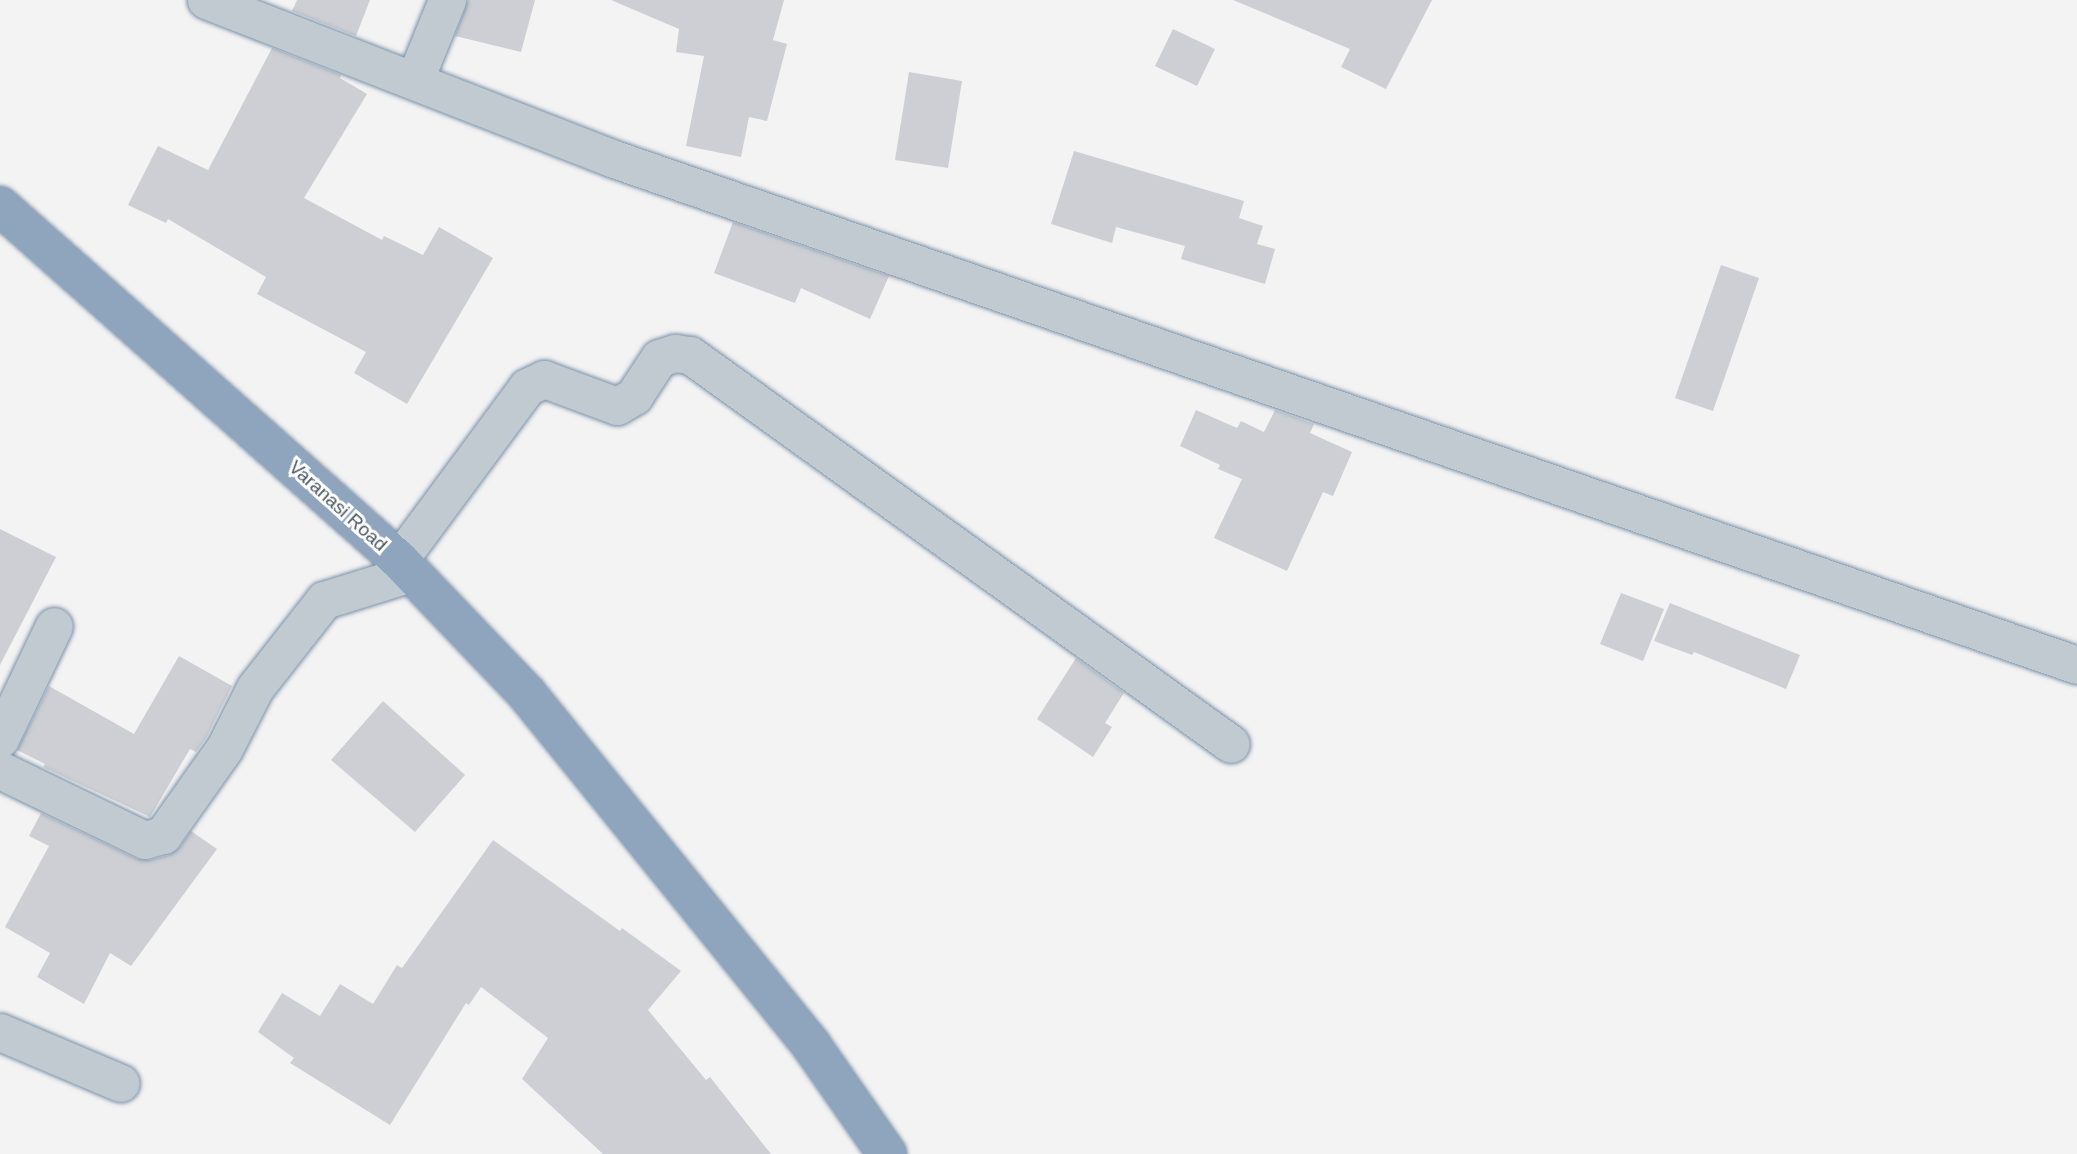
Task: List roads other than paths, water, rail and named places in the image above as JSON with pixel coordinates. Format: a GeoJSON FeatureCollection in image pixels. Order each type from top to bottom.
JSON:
{"type":"FeatureCollection","features":[{"type":"Feature","properties":{"kind":"highway","name":"Varanasi Road"},"geometry":{"type":"LineString","coordinates":[[0,206],[405,567],[527,694],[811,1045],[887,1154]]}},
{"type":"Feature","properties":{"kind":"street"},"geometry":{"type":"LineString","coordinates":[[206,0],[415,79],[614,159],[2077,665]]}},
{"type":"Feature","properties":{"kind":"street"},"geometry":{"type":"LineString","coordinates":[[415,79],[447,0]]}},
{"type":"Feature","properties":{"kind":"street"},"geometry":{"type":"LineString","coordinates":[[0,770],[145,840],[163,835],[224,749],[256,688],[324,600],[405,567],[527,387],[544,379],[617,406],[634,396],[659,358],[675,353],[690,355],[1231,744]]}},
{"type":"Feature","properties":{"kind":"street"},"geometry":{"type":"LineString","coordinates":[[0,739],[54,626]]}},
{"type":"Feature","properties":{"kind":"street"},"geometry":{"type":"LineString","coordinates":[[0,1031],[121,1083]]}}]}
